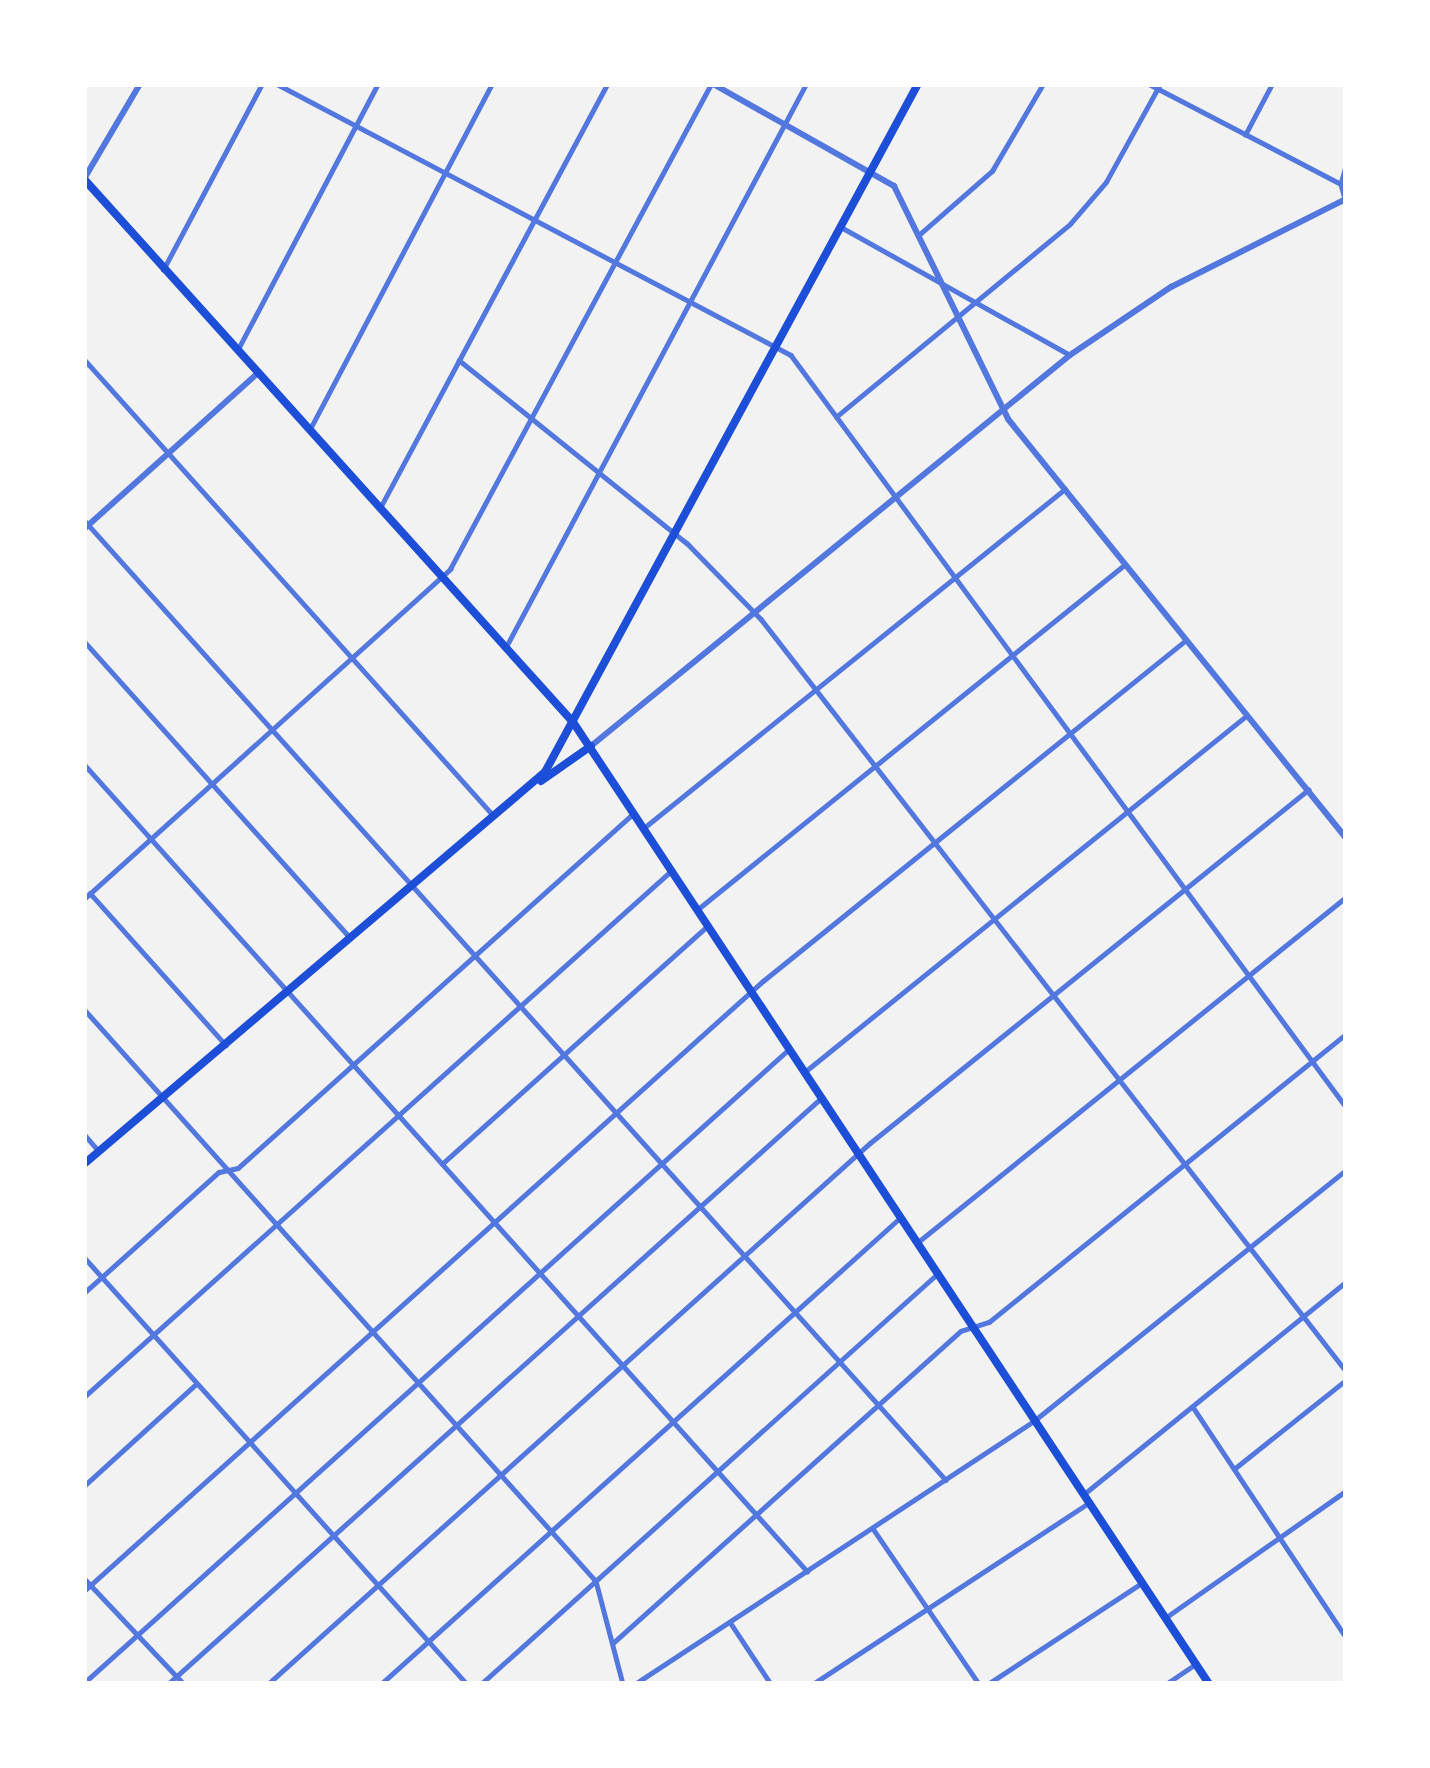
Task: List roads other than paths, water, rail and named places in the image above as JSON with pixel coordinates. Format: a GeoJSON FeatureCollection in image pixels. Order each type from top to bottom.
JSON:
{"type":"FeatureCollection","features":[{"type":"Feature","properties":{"kind":"main road"},"geometry":{"type":"LineString","coordinates":[[534,784],[573,722],[918,84]]}},
{"type":"Feature","properties":{"kind":"main road"},"geometry":{"type":"LineString","coordinates":[[84,179],[507,645],[591,746],[1209,1684]]}},
{"type":"Feature","properties":{"kind":"main road"},"geometry":{"type":"LineString","coordinates":[[84,1164],[534,784],[591,746]]}},
{"type":"Feature","properties":{"kind":"street"},"geometry":{"type":"LineString","coordinates":[[84,179],[140,84]]}},
{"type":"Feature","properties":{"kind":"street"},"geometry":{"type":"LineString","coordinates":[[163,271],[262,84]]}},
{"type":"Feature","properties":{"kind":"street"},"geometry":{"type":"LineString","coordinates":[[278,84],[776,347],[895,495],[1346,1107]]}},
{"type":"Feature","properties":{"kind":"street"},"geometry":{"type":"LineString","coordinates":[[237,351],[378,84]]}},
{"type":"Feature","properties":{"kind":"street"},"geometry":{"type":"LineString","coordinates":[[310,429],[492,84]]}},
{"type":"Feature","properties":{"kind":"street"},"geometry":{"type":"LineString","coordinates":[[380,506],[607,84]]}},
{"type":"Feature","properties":{"kind":"street"},"geometry":{"type":"LineString","coordinates":[[226,1045],[87,896],[444,575],[712,84],[873,168],[894,186],[1003,407],[1346,838]]}},
{"type":"Feature","properties":{"kind":"street"},"geometry":{"type":"LineString","coordinates":[[507,645],[806,84]]}},
{"type":"Feature","properties":{"kind":"street"},"geometry":{"type":"LineString","coordinates":[[920,235],[992,171],[1043,84]]}},
{"type":"Feature","properties":{"kind":"street"},"geometry":{"type":"LineString","coordinates":[[1149,84],[1341,184]]}},
{"type":"Feature","properties":{"kind":"street"},"geometry":{"type":"LineString","coordinates":[[1245,136],[1272,84]]}},
{"type":"Feature","properties":{"kind":"street"},"geometry":{"type":"LineString","coordinates":[[836,418],[1082,210],[1159,86]]}},
{"type":"Feature","properties":{"kind":"street"},"geometry":{"type":"LineString","coordinates":[[591,746],[1070,355],[1171,286],[1346,199],[1341,184],[1346,164]]}},
{"type":"Feature","properties":{"kind":"street"},"geometry":{"type":"LineString","coordinates":[[841,227],[1070,355]]}},
{"type":"Feature","properties":{"kind":"street"},"geometry":{"type":"LineString","coordinates":[[84,359],[496,818]]}},
{"type":"Feature","properties":{"kind":"street"},"geometry":{"type":"LineString","coordinates":[[459,361],[675,535],[753,611],[1346,1371]]}},
{"type":"Feature","properties":{"kind":"street"},"geometry":{"type":"LineString","coordinates":[[258,373],[86,524],[946,1480]]}},
{"type":"Feature","properties":{"kind":"street"},"geometry":{"type":"LineString","coordinates":[[644,827],[1064,489]]}},
{"type":"Feature","properties":{"kind":"street"},"geometry":{"type":"LineString","coordinates":[[698,909],[1125,565]]}},
{"type":"Feature","properties":{"kind":"street"},"geometry":{"type":"LineString","coordinates":[[84,1591],[752,991],[1186,640]]}},
{"type":"Feature","properties":{"kind":"street"},"geometry":{"type":"LineString","coordinates":[[84,641],[352,939]]}},
{"type":"Feature","properties":{"kind":"street"},"geometry":{"type":"LineString","coordinates":[[805,1072],[1246,716]]}},
{"type":"Feature","properties":{"kind":"street"},"geometry":{"type":"LineString","coordinates":[[84,764],[807,1571]]}},
{"type":"Feature","properties":{"kind":"street"},"geometry":{"type":"LineString","coordinates":[[268,1684],[859,1154],[1308,790]]}},
{"type":"Feature","properties":{"kind":"street"},"geometry":{"type":"LineString","coordinates":[[84,1293],[353,1065],[635,813]]}},
{"type":"Feature","properties":{"kind":"street"},"geometry":{"type":"LineString","coordinates":[[84,1397],[672,870]]}},
{"type":"Feature","properties":{"kind":"street"},"geometry":{"type":"LineString","coordinates":[[918,1242],[1346,897]]}},
{"type":"Feature","properties":{"kind":"street"},"geometry":{"type":"LineString","coordinates":[[442,1164],[709,925]]}},
{"type":"Feature","properties":{"kind":"street"},"geometry":{"type":"LineString","coordinates":[[84,1009],[596,1581],[623,1684]]}},
{"type":"Feature","properties":{"kind":"street"},"geometry":{"type":"LineString","coordinates":[[613,1643],[879,1405],[1346,1034]]}},
{"type":"Feature","properties":{"kind":"street"},"geometry":{"type":"LineString","coordinates":[[84,1682],[790,1048]]}},
{"type":"Feature","properties":{"kind":"street"},"geometry":{"type":"LineString","coordinates":[[168,1684],[822,1097]]}},
{"type":"Feature","properties":{"kind":"street"},"geometry":{"type":"LineString","coordinates":[[84,1134],[99,1151]]}},
{"type":"Feature","properties":{"kind":"street"},"geometry":{"type":"LineString","coordinates":[[634,1684],[1035,1420],[1346,1170]]}},
{"type":"Feature","properties":{"kind":"street"},"geometry":{"type":"LineString","coordinates":[[382,1684],[902,1217]]}},
{"type":"Feature","properties":{"kind":"street"},"geometry":{"type":"LineString","coordinates":[[84,1257],[467,1684]]}},
{"type":"Feature","properties":{"kind":"street"},"geometry":{"type":"LineString","coordinates":[[481,1684],[938,1273]]}},
{"type":"Feature","properties":{"kind":"street"},"geometry":{"type":"LineString","coordinates":[[813,1684],[1087,1498],[1346,1282]]}},
{"type":"Feature","properties":{"kind":"street"},"geometry":{"type":"LineString","coordinates":[[1234,1469],[1346,1380]]}},
{"type":"Feature","properties":{"kind":"street"},"geometry":{"type":"LineString","coordinates":[[84,1486],[197,1383]]}},
{"type":"Feature","properties":{"kind":"street"},"geometry":{"type":"LineString","coordinates":[[1192,1406],[1345,1631]]}},
{"type":"Feature","properties":{"kind":"street"},"geometry":{"type":"LineString","coordinates":[[1165,1618],[1283,1542],[1346,1491]]}},
{"type":"Feature","properties":{"kind":"street"},"geometry":{"type":"LineString","coordinates":[[872,1528],[979,1684]]}},
{"type":"Feature","properties":{"kind":"street"},"geometry":{"type":"LineString","coordinates":[[84,1579],[184,1684]]}},
{"type":"Feature","properties":{"kind":"street"},"geometry":{"type":"LineString","coordinates":[[988,1684],[1142,1583]]}},
{"type":"Feature","properties":{"kind":"street"},"geometry":{"type":"LineString","coordinates":[[730,1622],[771,1684]]}},
{"type":"Feature","properties":{"kind":"street"},"geometry":{"type":"LineString","coordinates":[[1166,1684],[1196,1664]]}}]}
